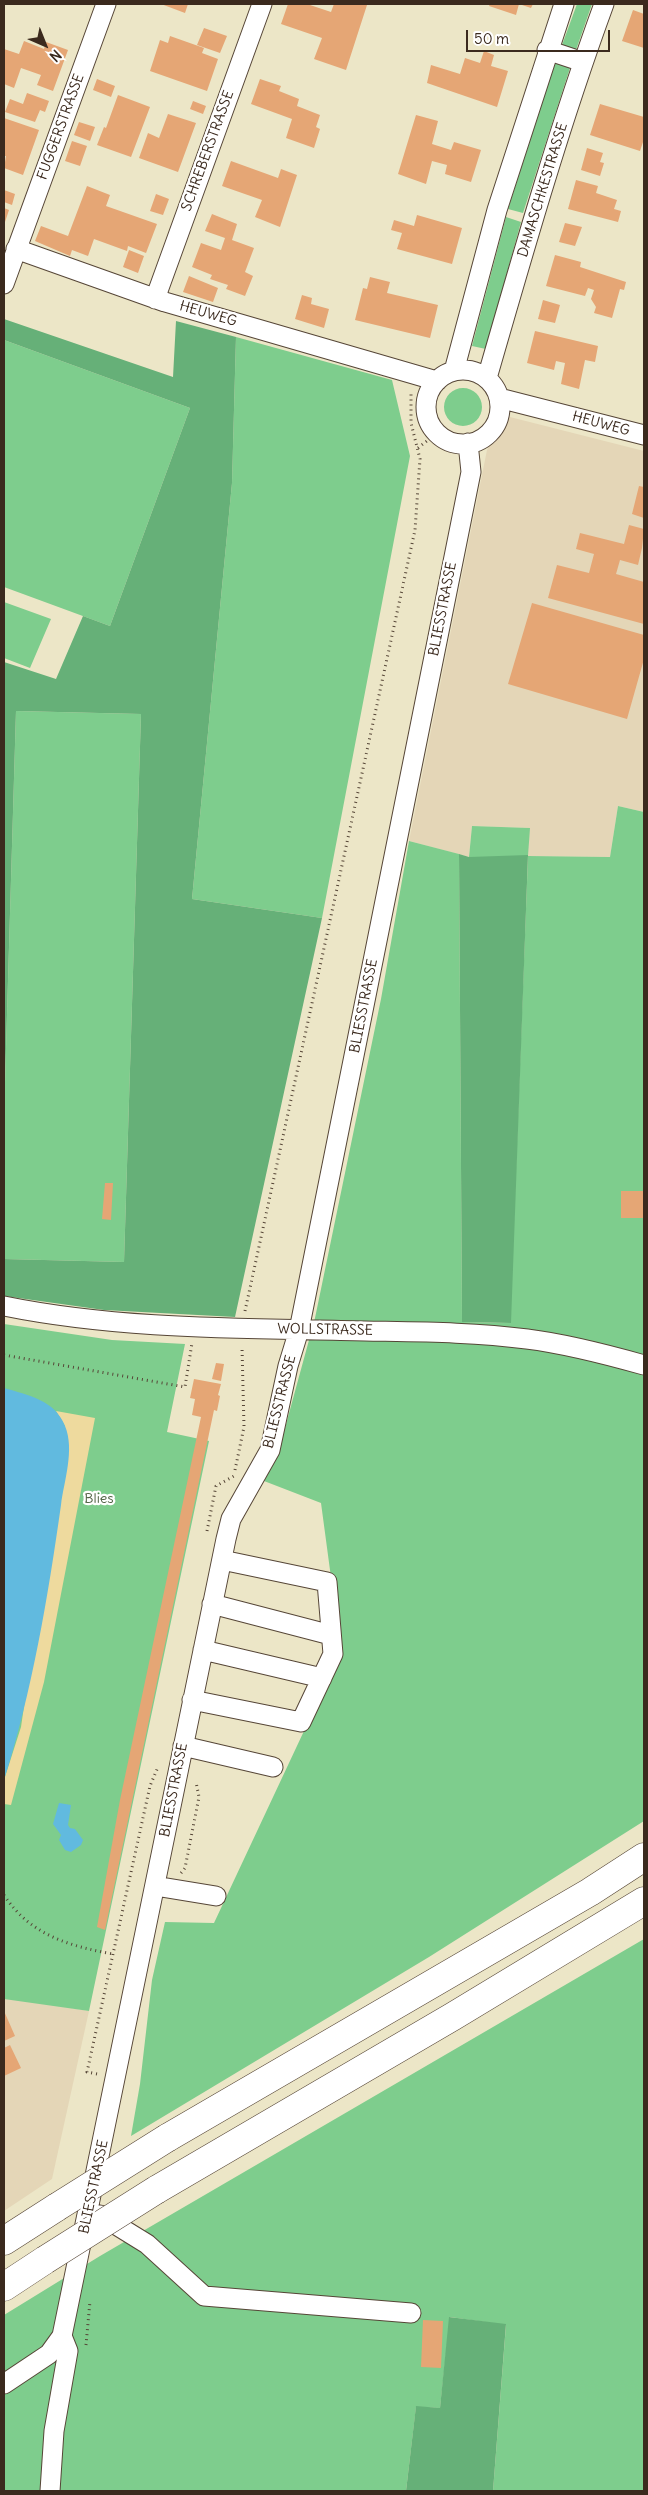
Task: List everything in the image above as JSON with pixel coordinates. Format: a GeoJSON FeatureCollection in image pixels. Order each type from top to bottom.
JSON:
{"type":"FeatureCollection","features":[{"type":"Feature","properties":{"kind":"highway"},"geometry":{"type":"LineString","coordinates":[[4,2241],[167,2138],[590,1892],[644,1856]]}},
{"type":"Feature","properties":{"kind":"highway"},"geometry":{"type":"LineString","coordinates":[[4,2287],[156,2190],[452,2017],[644,1901]]}},
{"type":"Feature","properties":{"kind":"street","name":"FUGGERSTRASSE"},"geometry":{"type":"LineString","coordinates":[[16,250],[106,4]]}},
{"type":"Feature","properties":{"kind":"street","name":"SCHREBERSTRASSE"},"geometry":{"type":"LineString","coordinates":[[155,298],[262,4]]}},
{"type":"Feature","properties":{"kind":"street"},"geometry":{"type":"LineString","coordinates":[[454,371],[497,210],[547,50],[564,4]]}},
{"type":"Feature","properties":{"kind":"street","name":"DAMASCHKESTRASSE"},"geometry":{"type":"LineString","coordinates":[[487,378],[583,62],[604,4]]}},
{"type":"Feature","properties":{"kind":"street"},"geometry":{"type":"LineString","coordinates":[[547,50],[583,62]]}},
{"type":"Feature","properties":{"kind":"street"},"geometry":{"type":"LineString","coordinates":[[4,284],[16,250]]}},
{"type":"Feature","properties":{"kind":"street","name":"HEUWEG"},"geometry":{"type":"LineString","coordinates":[[16,250],[155,298],[437,381]]}},
{"type":"Feature","properties":{"kind":"street"},"geometry":{"type":"LineString","coordinates":[[466,370],[477,372],[487,378],[494,386],[501,406],[495,425],[483,437],[468,443],[450,441],[437,433],[429,421],[427,400],[437,381],[454,371],[466,370]]}},
{"type":"Feature","properties":{"kind":"street","name":"HEUWEG"},"geometry":{"type":"LineString","coordinates":[[499,398],[644,435]]}},
{"type":"Feature","properties":{"kind":"street","name":"BLIESSTRASSE"},"geometry":{"type":"LineString","coordinates":[[4,2384],[50,2354],[62,2336],[89,2212],[192,1700],[231,1519],[270,1450],[288,1366],[299,1330],[471,472],[468,443]]}},
{"type":"Feature","properties":{"kind":"street","name":"WOLLSTRASSE"},"geometry":{"type":"LineString","coordinates":[[4,1306],[97,1320],[242,1328],[459,1333],[526,1339],[592,1350],[644,1365]]}},
{"type":"Feature","properties":{"kind":"street"},"geometry":{"type":"LineString","coordinates":[[192,1700],[301,1722],[333,1654],[327,1582],[222,1560]]}},
{"type":"Feature","properties":{"kind":"street"},"geometry":{"type":"LineString","coordinates":[[212,1604],[331,1635]]}},
{"type":"Feature","properties":{"kind":"street"},"geometry":{"type":"LineString","coordinates":[[203,1650],[322,1678]]}},
{"type":"Feature","properties":{"kind":"street"},"geometry":{"type":"LineString","coordinates":[[183,1746],[273,1767]]}},
{"type":"Feature","properties":{"kind":"street"},"geometry":{"type":"LineString","coordinates":[[154,1886],[216,1896]]}},
{"type":"Feature","properties":{"kind":"street"},"geometry":{"type":"LineString","coordinates":[[89,2212],[103,2216],[147,2244],[204,2296],[411,2313]]}},
{"type":"Feature","properties":{"kind":"street"},"geometry":{"type":"LineString","coordinates":[[50,2491],[54,2431],[68,2351],[62,2336]]}},
{"type":"Feature","properties":{"kind":"path"},"geometry":{"type":"LineString","coordinates":[[242,1328],[415,530],[420,459],[410,408],[411,392],[416,375]]}},
{"type":"Feature","properties":{"kind":"path"},"geometry":{"type":"LineString","coordinates":[[418,448],[437,433]]}},
{"type":"Feature","properties":{"kind":"path"},"geometry":{"type":"LineString","coordinates":[[4,1355],[185,1386],[194,1325]]}},
{"type":"Feature","properties":{"kind":"path"},"geometry":{"type":"LineString","coordinates":[[205,1540],[216,1486],[234,1475]]}},
{"type":"Feature","properties":{"kind":"path"},"geometry":{"type":"LineString","coordinates":[[87,2072],[150,1786],[161,1760]]}},
{"type":"Feature","properties":{"kind":"path"},"geometry":{"type":"LineString","coordinates":[[4,1895],[25,1920],[62,1943],[113,1954]]}},
{"type":"Feature","properties":{"kind":"shaded area"},"geometry":{"type":"Polygon","coordinates":[[[506,416],[644,451],[644,812],[618,806],[610,857],[528,856],[529,828],[472,826],[469,857],[409,841],[487,450],[506,416]]]}},
{"type":"Feature","properties":{"kind":"shaded area"},"geometry":{"type":"Polygon","coordinates":[[[4,1997],[89,2011],[52,2179],[4,2211],[4,1997]]]}},
{"type":"Feature","properties":{"kind":"green space"},"geometry":{"type":"Polygon","coordinates":[[[577,4],[592,4],[576,50],[562,45],[577,4]]]}},
{"type":"Feature","properties":{"kind":"green space"},"geometry":{"type":"Polygon","coordinates":[[[555,63],[570,68],[523,213],[508,209],[555,63]]]}},
{"type":"Feature","properties":{"kind":"green space"},"geometry":{"type":"Polygon","coordinates":[[[506,217],[521,222],[486,349],[472,346],[506,217]]]}},
{"type":"Feature","properties":{"kind":"green space"},"geometry":{"type":"Polygon","coordinates":[[[4,319],[173,377],[176,321],[236,337],[232,483],[192,899],[322,918],[235,1317],[104,1310],[4,1296],[4,1259],[124,1262],[141,714],[16,711],[4,1116],[4,662],[56,679],[83,616],[110,626],[190,408],[4,340],[4,319]]]}},
{"type":"Feature","properties":{"kind":"green space"},"geometry":{"type":"Polygon","coordinates":[[[236,337],[392,380],[410,456],[322,918],[192,899],[232,483],[236,337]]]}},
{"type":"Feature","properties":{"kind":"green space"},"geometry":{"type":"Polygon","coordinates":[[[4,340],[190,408],[110,626],[4,587],[4,340]]]}},
{"type":"Feature","properties":{"kind":"green space"},"geometry":{"type":"Polygon","coordinates":[[[463,388],[476,394],[482,407],[476,420],[463,426],[450,420],[444,407],[450,394],[463,388]]]}},
{"type":"Feature","properties":{"kind":"green space"},"geometry":{"type":"Polygon","coordinates":[[[4,602],[51,619],[30,668],[4,658],[4,602]]]}},
{"type":"Feature","properties":{"kind":"green space"},"geometry":{"type":"Polygon","coordinates":[[[16,711],[141,714],[124,1262],[4,1259],[4,1116],[16,711]]]}},
{"type":"Feature","properties":{"kind":"green space"},"geometry":{"type":"Polygon","coordinates":[[[618,806],[644,812],[644,1821],[429,1957],[131,2136],[140,2084],[152,1980],[165,1922],[214,1923],[341,1652],[321,1503],[264,1481],[279,1450],[315,1318],[381,999],[409,841],[459,854],[462,1322],[510,1323],[528,857],[469,857],[472,826],[530,828],[528,856],[610,857],[618,806]]]}},
{"type":"Feature","properties":{"kind":"green space"},"geometry":{"type":"Polygon","coordinates":[[[459,854],[469,857],[528,855],[511,1323],[462,1322],[459,854]]]}},
{"type":"Feature","properties":{"kind":"green space","name":"Blies"},"geometry":{"type":"Polygon","coordinates":[[[4,1324],[112,1340],[185,1344],[167,1432],[209,1441],[89,2011],[4,1999],[4,1324]]]}},
{"type":"Feature","properties":{"kind":"green space"},"geometry":{"type":"Polygon","coordinates":[[[644,1939],[644,2491],[493,2491],[506,2325],[450,2317],[440,2408],[416,2407],[406,2491],[4,2491],[4,2315],[100,2256],[644,1939]]]}},
{"type":"Feature","properties":{"kind":"green space"},"geometry":{"type":"Polygon","coordinates":[[[449,2317],[506,2324],[493,2491],[406,2491],[416,2406],[440,2408],[449,2317]]]}},
{"type":"Feature","properties":{"kind":"sand"},"geometry":{"type":"Polygon","coordinates":[[[56,1411],[95,1418],[44,1682],[11,1805],[4,1804],[4,1780],[21,1727],[65,1426],[56,1411]]]}},
{"type":"Feature","properties":{"kind":"water"},"geometry":{"type":"Polygon","coordinates":[[[4,1388],[40,1400],[55,1410],[68,1435],[69,1455],[51,1574],[31,1679],[4,1780],[4,1388]]]}},
{"type":"Feature","properties":{"kind":"water"},"geometry":{"type":"Polygon","coordinates":[[[59,1803],[71,1805],[68,1825],[70,1828],[75,1829],[83,1840],[81,1845],[71,1852],[65,1850],[59,1840],[61,1835],[53,1824],[59,1803]]]}},
{"type":"Feature","properties":{"kind":"building"},"geometry":{"type":"Polygon","coordinates":[[[161,4],[188,4],[185,13],[161,4]]]}},
{"type":"Feature","properties":{"kind":"building"},"geometry":{"type":"Polygon","coordinates":[[[288,4],[307,4],[331,12],[334,4],[367,5],[346,70],[314,59],[322,38],[281,24],[288,4]]]}},
{"type":"Feature","properties":{"kind":"building"},"geometry":{"type":"Polygon","coordinates":[[[490,4],[519,4],[516,15],[489,6],[490,4]]]}},
{"type":"Feature","properties":{"kind":"building"},"geometry":{"type":"Polygon","coordinates":[[[519,4],[533,4],[531,8],[519,4]]]}},
{"type":"Feature","properties":{"kind":"building"},"geometry":{"type":"Polygon","coordinates":[[[633,10],[644,14],[644,48],[622,41],[633,10]]]}},
{"type":"Feature","properties":{"kind":"building"},"geometry":{"type":"Polygon","coordinates":[[[204,28],[227,36],[220,53],[197,45],[204,28]]]}},
{"type":"Feature","properties":{"kind":"building"},"geometry":{"type":"Polygon","coordinates":[[[170,36],[204,48],[202,53],[218,59],[207,91],[150,71],[160,40],[168,43],[170,36]]]}},
{"type":"Feature","properties":{"kind":"building"},"geometry":{"type":"Polygon","coordinates":[[[24,41],[44,49],[46,42],[68,50],[53,91],[37,85],[41,75],[21,68],[14,88],[4,84],[4,49],[19,54],[24,41]]]}},
{"type":"Feature","properties":{"kind":"building"},"geometry":{"type":"Polygon","coordinates":[[[484,51],[494,55],[491,66],[508,71],[497,107],[427,83],[431,65],[460,74],[465,58],[480,63],[484,51]]]}},
{"type":"Feature","properties":{"kind":"building"},"geometry":{"type":"Polygon","coordinates":[[[97,79],[115,86],[111,97],[93,90],[97,79]]]}},
{"type":"Feature","properties":{"kind":"building"},"geometry":{"type":"Polygon","coordinates":[[[260,79],[281,86],[279,91],[299,99],[297,106],[320,115],[316,127],[320,129],[314,148],[286,138],[292,119],[251,104],[260,79]]]}},
{"type":"Feature","properties":{"kind":"building"},"geometry":{"type":"Polygon","coordinates":[[[27,93],[49,101],[45,112],[40,110],[35,122],[5,112],[10,99],[23,104],[27,93]]]}},
{"type":"Feature","properties":{"kind":"building"},"geometry":{"type":"Polygon","coordinates":[[[118,95],[150,107],[131,157],[97,145],[104,127],[106,128],[118,95]]]}},
{"type":"Feature","properties":{"kind":"building"},"geometry":{"type":"Polygon","coordinates":[[[193,101],[206,106],[203,114],[190,109],[193,101]]]}},
{"type":"Feature","properties":{"kind":"building"},"geometry":{"type":"Polygon","coordinates":[[[600,104],[644,117],[644,139],[640,151],[590,135],[600,104]]]}},
{"type":"Feature","properties":{"kind":"building"},"geometry":{"type":"Polygon","coordinates":[[[168,114],[196,123],[178,172],[139,158],[148,133],[159,138],[168,114]]]}},
{"type":"Feature","properties":{"kind":"building"},"geometry":{"type":"Polygon","coordinates":[[[416,115],[438,121],[432,144],[451,150],[454,142],[481,150],[471,182],[445,174],[447,165],[432,161],[426,184],[398,174],[416,115]]]}},
{"type":"Feature","properties":{"kind":"building"},"geometry":{"type":"Polygon","coordinates":[[[4,118],[39,130],[23,175],[4,168],[6,156],[4,156],[4,118]]]}},
{"type":"Feature","properties":{"kind":"building"},"geometry":{"type":"Polygon","coordinates":[[[79,122],[95,127],[90,141],[74,135],[79,122]]]}},
{"type":"Feature","properties":{"kind":"building"},"geometry":{"type":"Polygon","coordinates":[[[72,141],[87,146],[80,166],[65,161],[72,141]]]}},
{"type":"Feature","properties":{"kind":"building"},"geometry":{"type":"Polygon","coordinates":[[[587,148],[603,153],[600,162],[604,163],[600,176],[581,170],[587,148]]]}},
{"type":"Feature","properties":{"kind":"building"},"geometry":{"type":"Polygon","coordinates":[[[231,161],[278,178],[281,169],[297,175],[280,227],[255,217],[262,200],[222,186],[231,161]]]}},
{"type":"Feature","properties":{"kind":"building"},"geometry":{"type":"Polygon","coordinates":[[[576,180],[598,186],[596,193],[617,200],[614,209],[621,211],[618,222],[568,209],[576,180]]]}},
{"type":"Feature","properties":{"kind":"building"},"geometry":{"type":"Polygon","coordinates":[[[87,186],[110,195],[106,206],[157,224],[146,253],[128,246],[127,251],[94,239],[88,256],[72,250],[70,256],[35,241],[41,226],[68,236],[87,186]]]}},
{"type":"Feature","properties":{"kind":"building"},"geometry":{"type":"Polygon","coordinates":[[[4,190],[15,194],[12,205],[4,202],[4,190]]]}},
{"type":"Feature","properties":{"kind":"building"},"geometry":{"type":"Polygon","coordinates":[[[156,194],[169,199],[163,215],[150,211],[156,194]]]}},
{"type":"Feature","properties":{"kind":"building"},"geometry":{"type":"Polygon","coordinates":[[[4,208],[9,210],[4,225],[4,208]]]}},
{"type":"Feature","properties":{"kind":"building"},"geometry":{"type":"Polygon","coordinates":[[[212,214],[237,224],[232,240],[254,248],[245,272],[253,276],[245,296],[226,289],[228,285],[210,279],[212,275],[192,267],[201,243],[221,250],[225,238],[205,231],[212,214]]]}},
{"type":"Feature","properties":{"kind":"building"},"geometry":{"type":"Polygon","coordinates":[[[417,215],[462,228],[452,264],[397,249],[402,233],[391,230],[394,220],[414,226],[417,215]]]}},
{"type":"Feature","properties":{"kind":"building"},"geometry":{"type":"Polygon","coordinates":[[[565,223],[582,227],[575,246],[559,242],[565,223]]]}},
{"type":"Feature","properties":{"kind":"building"},"geometry":{"type":"Polygon","coordinates":[[[129,250],[144,256],[138,273],[123,267],[129,250]]]}},
{"type":"Feature","properties":{"kind":"building"},"geometry":{"type":"Polygon","coordinates":[[[555,255],[581,262],[580,267],[626,282],[624,290],[620,289],[612,318],[594,313],[596,307],[591,299],[594,290],[588,288],[585,296],[546,286],[555,255]]]}},
{"type":"Feature","properties":{"kind":"building"},"geometry":{"type":"Polygon","coordinates":[[[189,276],[218,288],[213,302],[183,292],[189,276]]]}},
{"type":"Feature","properties":{"kind":"building"},"geometry":{"type":"Polygon","coordinates":[[[370,277],[390,282],[387,293],[438,305],[430,338],[355,320],[363,288],[367,289],[370,277]]]}},
{"type":"Feature","properties":{"kind":"building"},"geometry":{"type":"Polygon","coordinates":[[[302,295],[312,298],[311,304],[329,309],[324,328],[295,319],[302,295]]]}},
{"type":"Feature","properties":{"kind":"building"},"geometry":{"type":"Polygon","coordinates":[[[543,300],[560,305],[555,323],[538,319],[543,300]]]}},
{"type":"Feature","properties":{"kind":"building"},"geometry":{"type":"Polygon","coordinates":[[[535,331],[598,346],[595,362],[585,360],[579,389],[561,384],[565,363],[556,361],[554,370],[527,363],[535,331]]]}},
{"type":"Feature","properties":{"kind":"building"},"geometry":{"type":"Polygon","coordinates":[[[639,486],[644,487],[644,518],[632,514],[639,486]]]}},
{"type":"Feature","properties":{"kind":"building"},"geometry":{"type":"Polygon","coordinates":[[[629,525],[644,529],[638,565],[620,560],[616,574],[644,582],[644,624],[548,598],[557,565],[589,573],[594,554],[576,549],[580,533],[624,544],[629,525]]]}},
{"type":"Feature","properties":{"kind":"building"},"geometry":{"type":"Polygon","coordinates":[[[532,603],[644,635],[644,659],[627,719],[508,684],[532,603]]]}},
{"type":"Feature","properties":{"kind":"building"},"geometry":{"type":"Polygon","coordinates":[[[105,1183],[113,1183],[111,1220],[102,1219],[105,1183]]]}},
{"type":"Feature","properties":{"kind":"building"},"geometry":{"type":"Polygon","coordinates":[[[621,1191],[644,1191],[644,1218],[621,1218],[621,1191]]]}},
{"type":"Feature","properties":{"kind":"building"},"geometry":{"type":"Polygon","coordinates":[[[216,1363],[224,1364],[221,1381],[212,1379],[216,1363]]]}},
{"type":"Feature","properties":{"kind":"building"},"geometry":{"type":"Polygon","coordinates":[[[194,1379],[221,1384],[218,1395],[220,1396],[217,1411],[214,1410],[105,1930],[97,1927],[120,1800],[201,1417],[192,1415],[195,1399],[190,1398],[194,1379]]]}},
{"type":"Feature","properties":{"kind":"building"},"geometry":{"type":"Polygon","coordinates":[[[4,2011],[15,2036],[4,2041],[4,2011]]]}},
{"type":"Feature","properties":{"kind":"building"},"geometry":{"type":"Polygon","coordinates":[[[10,2045],[21,2068],[4,2076],[4,2048],[10,2045]]]}},
{"type":"Feature","properties":{"kind":"building"},"geometry":{"type":"Polygon","coordinates":[[[423,2320],[443,2321],[441,2368],[421,2367],[423,2320]]]}}]}
